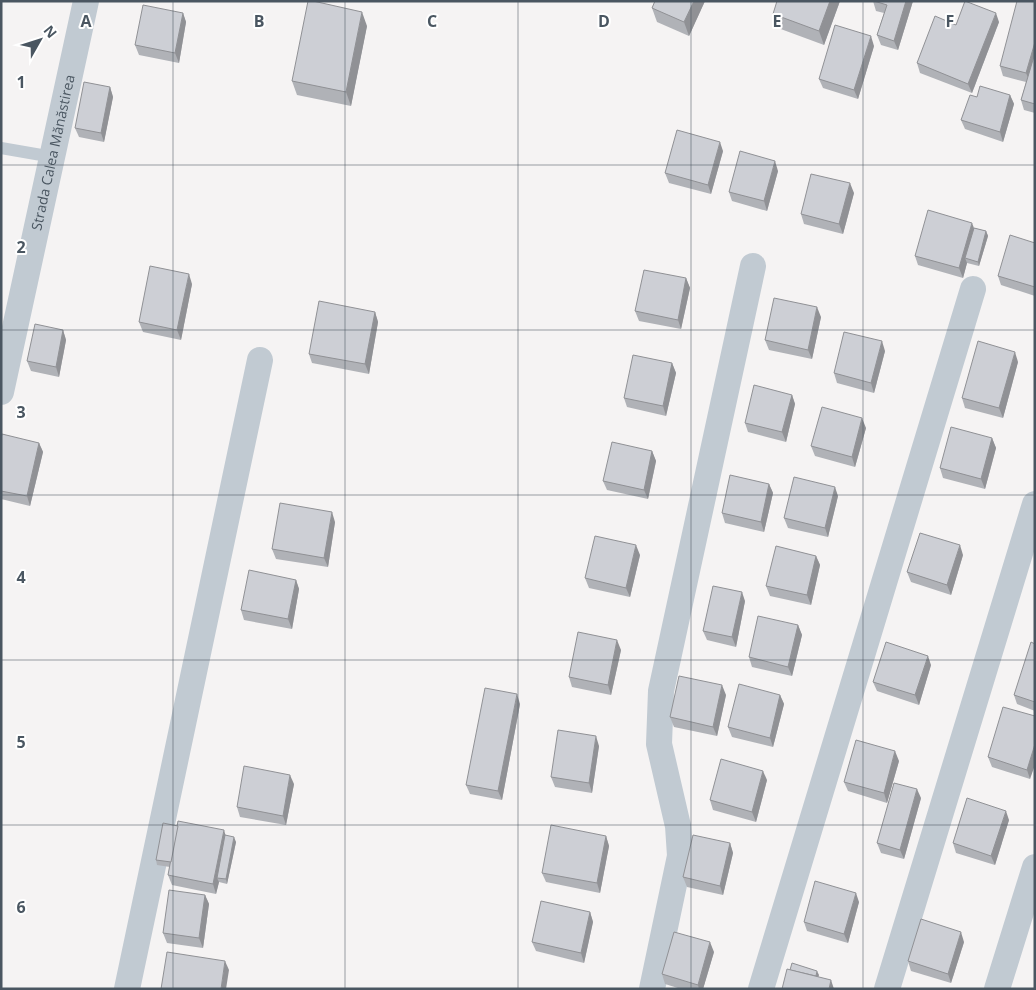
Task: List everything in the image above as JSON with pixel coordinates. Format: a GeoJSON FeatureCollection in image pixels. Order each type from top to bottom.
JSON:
{"type":"FeatureCollection","features":[{"type":"Feature","properties":{"kind":"street","name":"Strada Calea Mănăstirea"},"geometry":{"type":"LineString","coordinates":[[1,392],[86,1]]}},
{"type":"Feature","properties":{"kind":"street"},"geometry":{"type":"LineString","coordinates":[[652,989],[680,856],[678,826],[660,744],[661,691],[753,266]]}},
{"type":"Feature","properties":{"kind":"street"},"geometry":{"type":"LineString","coordinates":[[761,989],[973,289]]}},
{"type":"Feature","properties":{"kind":"street"},"geometry":{"type":"LineString","coordinates":[[127,989],[260,360]]}},
{"type":"Feature","properties":{"kind":"street"},"geometry":{"type":"LineString","coordinates":[[887,989],[1035,504]]}},
{"type":"Feature","properties":{"kind":"street"},"geometry":{"type":"LineString","coordinates":[[997,989],[1035,867]]}},
{"type":"Feature","properties":{"kind":"lane"},"geometry":{"type":"LineString","coordinates":[[1,148],[52,157]]}},
{"type":"Feature","properties":{"kind":"building"},"geometry":{"type":"Polygon","coordinates":[[[308,1],[362,12],[346,92],[292,81],[308,1]]]}},
{"type":"Feature","properties":{"kind":"building"},"geometry":{"type":"Polygon","coordinates":[[[655,1],[694,1],[684,22],[652,8],[655,1]]]}},
{"type":"Feature","properties":{"kind":"building"},"geometry":{"type":"Polygon","coordinates":[[[777,1],[830,1],[819,31],[773,14],[777,1]]]}},
{"type":"Feature","properties":{"kind":"building"},"geometry":{"type":"Polygon","coordinates":[[[874,1],[906,1],[894,41],[877,35],[887,5],[874,1]]]}},
{"type":"Feature","properties":{"kind":"building"},"geometry":{"type":"Polygon","coordinates":[[[965,1],[996,13],[968,84],[917,63],[935,16],[956,25],[965,1]]]}},
{"type":"Feature","properties":{"kind":"building"},"geometry":{"type":"Polygon","coordinates":[[[1017,1],[1035,1],[1035,42],[1026,73],[1000,66],[1017,1]]]}},
{"type":"Feature","properties":{"kind":"building"},"geometry":{"type":"Polygon","coordinates":[[[143,5],[183,13],[175,53],[135,45],[143,5]]]}},
{"type":"Feature","properties":{"kind":"building"},"geometry":{"type":"Polygon","coordinates":[[[835,25],[871,36],[854,90],[819,79],[835,25]]]}},
{"type":"Feature","properties":{"kind":"building"},"geometry":{"type":"Polygon","coordinates":[[[1035,53],[1035,104],[1021,100],[1035,53]]]}},
{"type":"Feature","properties":{"kind":"building"},"geometry":{"type":"Polygon","coordinates":[[[84,82],[110,87],[101,133],[75,128],[84,82]]]}},
{"type":"Feature","properties":{"kind":"building"},"geometry":{"type":"Polygon","coordinates":[[[980,86],[1010,95],[1000,132],[961,120],[970,95],[977,97],[980,86]]]}},
{"type":"Feature","properties":{"kind":"building"},"geometry":{"type":"Polygon","coordinates":[[[677,130],[720,142],[708,185],[665,173],[677,130]]]}},
{"type":"Feature","properties":{"kind":"building"},"geometry":{"type":"Polygon","coordinates":[[[740,151],[775,161],[764,201],[729,192],[740,151]]]}},
{"type":"Feature","properties":{"kind":"building"},"geometry":{"type":"Polygon","coordinates":[[[811,174],[850,183],[839,224],[801,214],[811,174]]]}},
{"type":"Feature","properties":{"kind":"building"},"geometry":{"type":"Polygon","coordinates":[[[928,210],[972,223],[959,268],[915,256],[928,210]]]}},
{"type":"Feature","properties":{"kind":"building"},"geometry":{"type":"Polygon","coordinates":[[[974,228],[986,231],[978,262],[965,258],[974,228]]]}},
{"type":"Feature","properties":{"kind":"building"},"geometry":{"type":"Polygon","coordinates":[[[1010,235],[1035,243],[1035,287],[998,276],[1010,235]]]}},
{"type":"Feature","properties":{"kind":"building"},"geometry":{"type":"Polygon","coordinates":[[[150,266],[189,274],[177,330],[139,322],[150,266]]]}},
{"type":"Feature","properties":{"kind":"building"},"geometry":{"type":"Polygon","coordinates":[[[644,270],[686,278],[678,320],[635,311],[644,270]]]}},
{"type":"Feature","properties":{"kind":"building"},"geometry":{"type":"Polygon","coordinates":[[[774,298],[817,307],[808,350],[765,340],[774,298]]]}},
{"type":"Feature","properties":{"kind":"building"},"geometry":{"type":"Polygon","coordinates":[[[319,301],[375,312],[365,364],[309,354],[319,301]]]}},
{"type":"Feature","properties":{"kind":"building"},"geometry":{"type":"Polygon","coordinates":[[[35,324],[63,330],[56,367],[27,361],[35,324]]]}},
{"type":"Feature","properties":{"kind":"building"},"geometry":{"type":"Polygon","coordinates":[[[844,332],[882,341],[871,383],[834,373],[844,332]]]}},
{"type":"Feature","properties":{"kind":"building"},"geometry":{"type":"Polygon","coordinates":[[[978,341],[1015,352],[999,408],[962,398],[978,341]]]}},
{"type":"Feature","properties":{"kind":"building"},"geometry":{"type":"Polygon","coordinates":[[[633,355],[672,363],[663,406],[624,398],[633,355]]]}},
{"type":"Feature","properties":{"kind":"building"},"geometry":{"type":"Polygon","coordinates":[[[754,385],[792,395],[782,432],[745,423],[754,385]]]}},
{"type":"Feature","properties":{"kind":"building"},"geometry":{"type":"Polygon","coordinates":[[[822,407],[862,418],[852,457],[811,446],[822,407]]]}},
{"type":"Feature","properties":{"kind":"building"},"geometry":{"type":"Polygon","coordinates":[[[951,427],[992,438],[981,479],[940,468],[951,427]]]}},
{"type":"Feature","properties":{"kind":"building"},"geometry":{"type":"Polygon","coordinates":[[[2,434],[39,443],[27,496],[1,491],[2,434]]]}},
{"type":"Feature","properties":{"kind":"building"},"geometry":{"type":"Polygon","coordinates":[[[612,442],[652,451],[644,490],[603,481],[612,442]]]}},
{"type":"Feature","properties":{"kind":"building"},"geometry":{"type":"Polygon","coordinates":[[[730,475],[769,484],[761,522],[722,513],[730,475]]]}},
{"type":"Feature","properties":{"kind":"building"},"geometry":{"type":"Polygon","coordinates":[[[794,477],[835,487],[825,528],[784,518],[794,477]]]}},
{"type":"Feature","properties":{"kind":"building"},"geometry":{"type":"Polygon","coordinates":[[[280,503],[332,512],[324,558],[272,549],[280,503]]]}},
{"type":"Feature","properties":{"kind":"building"},"geometry":{"type":"Polygon","coordinates":[[[920,533],[960,545],[947,585],[907,572],[920,533]]]}},
{"type":"Feature","properties":{"kind":"building"},"geometry":{"type":"Polygon","coordinates":[[[595,536],[636,545],[626,588],[585,578],[595,536]]]}},
{"type":"Feature","properties":{"kind":"building"},"geometry":{"type":"Polygon","coordinates":[[[776,546],[816,556],[807,595],[766,586],[776,546]]]}},
{"type":"Feature","properties":{"kind":"building"},"geometry":{"type":"Polygon","coordinates":[[[249,570],[296,580],[288,619],[241,610],[249,570]]]}},
{"type":"Feature","properties":{"kind":"building"},"geometry":{"type":"Polygon","coordinates":[[[713,586],[742,592],[732,637],[703,631],[713,586]]]}},
{"type":"Feature","properties":{"kind":"building"},"geometry":{"type":"Polygon","coordinates":[[[758,616],[798,625],[788,667],[749,657],[758,616]]]}},
{"type":"Feature","properties":{"kind":"building"},"geometry":{"type":"Polygon","coordinates":[[[578,632],[617,640],[608,685],[569,677],[578,632]]]}},
{"type":"Feature","properties":{"kind":"building"},"geometry":{"type":"Polygon","coordinates":[[[886,642],[928,656],[915,695],[873,682],[886,642]]]}},
{"type":"Feature","properties":{"kind":"building"},"geometry":{"type":"Polygon","coordinates":[[[1031,642],[1035,644],[1035,702],[1014,695],[1031,642]]]}},
{"type":"Feature","properties":{"kind":"building"},"geometry":{"type":"Polygon","coordinates":[[[679,676],[722,685],[713,727],[670,717],[679,676]]]}},
{"type":"Feature","properties":{"kind":"building"},"geometry":{"type":"Polygon","coordinates":[[[739,684],[780,695],[770,738],[728,727],[739,684]]]}},
{"type":"Feature","properties":{"kind":"building"},"geometry":{"type":"Polygon","coordinates":[[[485,688],[517,694],[498,791],[466,785],[485,688]]]}},
{"type":"Feature","properties":{"kind":"building"},"geometry":{"type":"Polygon","coordinates":[[[1003,707],[1035,716],[1035,744],[1027,770],[988,757],[1003,707]]]}},
{"type":"Feature","properties":{"kind":"building"},"geometry":{"type":"Polygon","coordinates":[[[558,730],[596,736],[589,783],[551,777],[558,730]]]}},
{"type":"Feature","properties":{"kind":"building"},"geometry":{"type":"Polygon","coordinates":[[[856,740],[895,751],[884,793],[844,782],[856,740]]]}},
{"type":"Feature","properties":{"kind":"building"},"geometry":{"type":"Polygon","coordinates":[[[721,759],[763,771],[752,812],[710,800],[721,759]]]}},
{"type":"Feature","properties":{"kind":"building"},"geometry":{"type":"Polygon","coordinates":[[[244,766],[290,775],[283,816],[237,807],[244,766]]]}},
{"type":"Feature","properties":{"kind":"building"},"geometry":{"type":"Polygon","coordinates":[[[894,783],[917,789],[900,850],[877,843],[894,783]]]}},
{"type":"Feature","properties":{"kind":"building"},"geometry":{"type":"Polygon","coordinates":[[[967,798],[1006,811],[991,856],[953,843],[967,798]]]}},
{"type":"Feature","properties":{"kind":"building"},"geometry":{"type":"Polygon","coordinates":[[[178,821],[224,830],[213,884],[168,875],[178,821]]]}},
{"type":"Feature","properties":{"kind":"building"},"geometry":{"type":"Polygon","coordinates":[[[163,823],[178,826],[171,862],[156,860],[163,823]]]}},
{"type":"Feature","properties":{"kind":"building"},"geometry":{"type":"Polygon","coordinates":[[[551,825],[606,836],[597,883],[542,873],[551,825]]]}},
{"type":"Feature","properties":{"kind":"building"},"geometry":{"type":"Polygon","coordinates":[[[225,835],[234,837],[226,879],[217,878],[225,835]]]}},
{"type":"Feature","properties":{"kind":"building"},"geometry":{"type":"Polygon","coordinates":[[[693,835],[730,843],[720,886],[683,877],[693,835]]]}},
{"type":"Feature","properties":{"kind":"building"},"geometry":{"type":"Polygon","coordinates":[[[815,881],[856,893],[844,934],[804,922],[815,881]]]}},
{"type":"Feature","properties":{"kind":"building"},"geometry":{"type":"Polygon","coordinates":[[[169,890],[205,895],[199,938],[163,933],[169,890]]]}},
{"type":"Feature","properties":{"kind":"building"},"geometry":{"type":"Polygon","coordinates":[[[541,901],[590,912],[581,953],[532,942],[541,901]]]}},
{"type":"Feature","properties":{"kind":"building"},"geometry":{"type":"Polygon","coordinates":[[[921,919],[961,932],[948,974],[908,961],[921,919]]]}},
{"type":"Feature","properties":{"kind":"building"},"geometry":{"type":"Polygon","coordinates":[[[674,932],[710,942],[698,985],[662,974],[674,932]]]}},
{"type":"Feature","properties":{"kind":"building"},"geometry":{"type":"Polygon","coordinates":[[[167,952],[225,961],[221,989],[161,989],[167,952]]]}},
{"type":"Feature","properties":{"kind":"building"},"geometry":{"type":"Polygon","coordinates":[[[792,963],[817,971],[816,976],[790,970],[792,963]]]}},
{"type":"Feature","properties":{"kind":"building"},"geometry":{"type":"Polygon","coordinates":[[[787,969],[831,980],[829,989],[782,989],[787,969]]]}}]}
